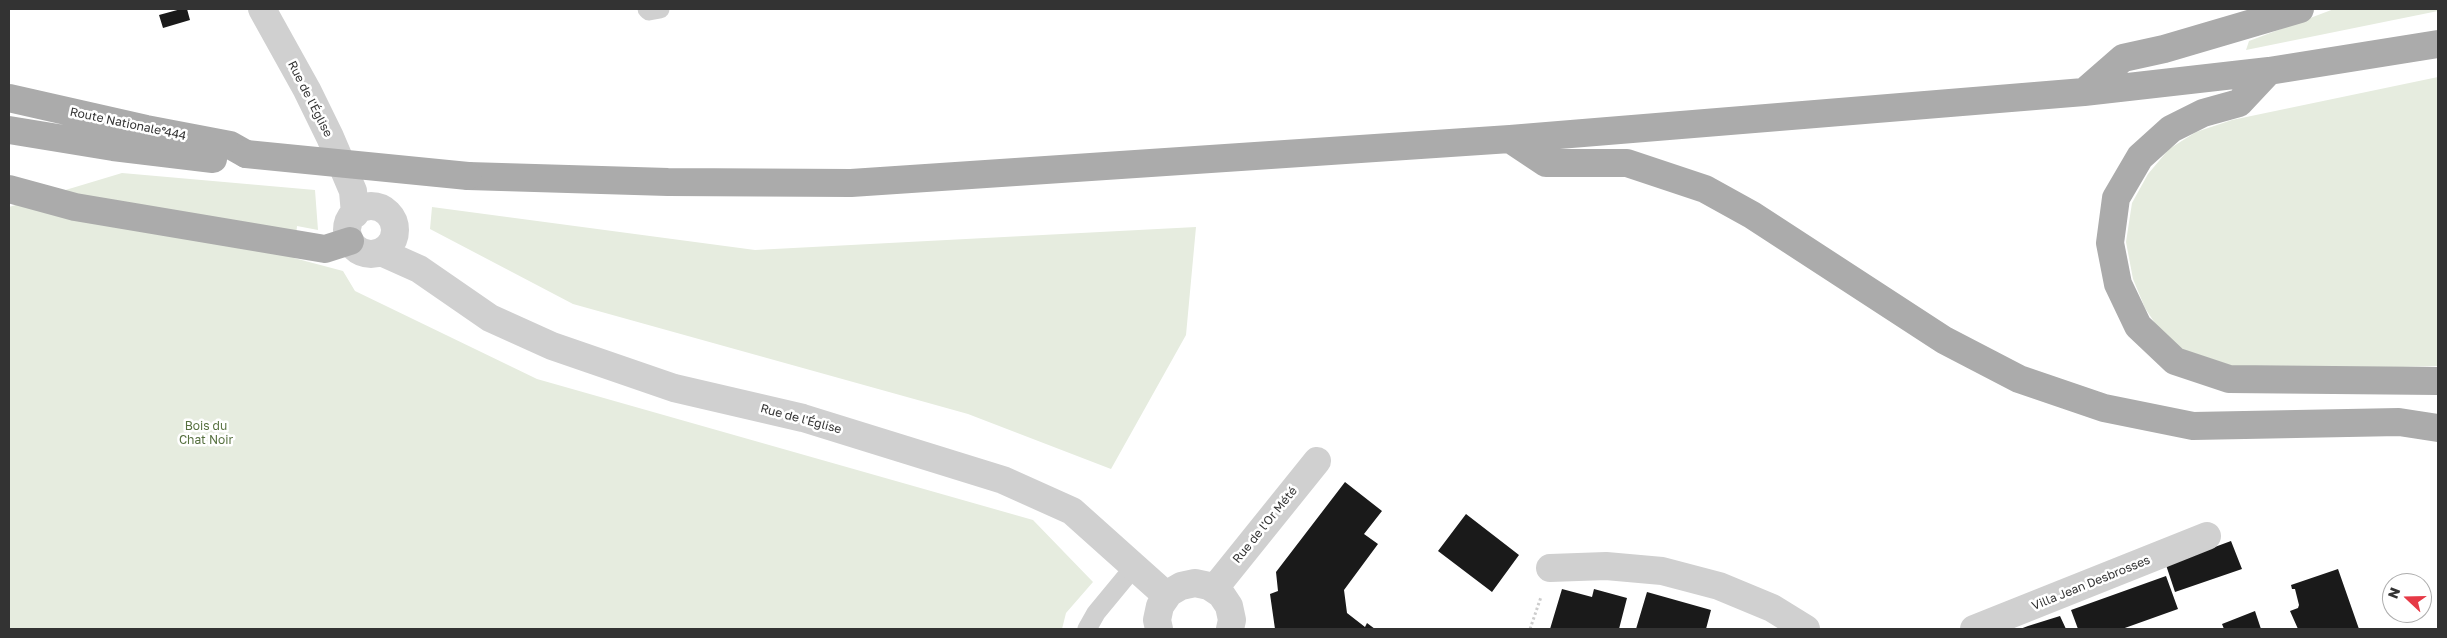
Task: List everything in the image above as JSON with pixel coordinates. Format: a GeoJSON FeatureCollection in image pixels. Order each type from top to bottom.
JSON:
{"type":"FeatureCollection","features":[{"type":"Feature","properties":{"kind":"main road"},"geometry":{"type":"LineString","coordinates":[[2084,92],[2123,58],[2164,49],[2300,9]]}},
{"type":"Feature","properties":{"kind":"main road","name":"Route Nationale°444"},"geometry":{"type":"LineString","coordinates":[[9,130],[113,147],[225,160],[246,154],[468,176],[668,182],[851,183],[1510,138],[2084,92],[2269,71],[2438,44]]}},
{"type":"Feature","properties":{"kind":"main road"},"geometry":{"type":"LineString","coordinates":[[2269,71],[2239,103],[2203,113],[2171,128],[2140,157],[2116,198],[2110,243],[2118,284],[2138,326],[2175,361],[2229,379],[2438,382]]}},
{"type":"Feature","properties":{"kind":"main road","name":"Route Nationale°444"},"geometry":{"type":"LineString","coordinates":[[9,98],[146,129],[230,145],[246,154]]}},
{"type":"Feature","properties":{"kind":"main road"},"geometry":{"type":"LineString","coordinates":[[1510,138],[1546,163],[1627,163],[1705,189],[1752,215],[1944,340],[2019,380],[2104,408],[2193,426],[2399,422],[2438,428]]}},
{"type":"Feature","properties":{"kind":"main road"},"geometry":{"type":"LineString","coordinates":[[9,189],[75,207],[325,249],[350,242]]}},
{"type":"Feature","properties":{"kind":"street","name":"Rue de l'Église"},"geometry":{"type":"LineString","coordinates":[[268,10],[359,204]]}},
{"type":"Feature","properties":{"kind":"street"},"geometry":{"type":"LineString","coordinates":[[350,242],[348,227],[359,204],[383,209],[389,214],[393,220],[388,244]]}},
{"type":"Feature","properties":{"kind":"street","name":"Rue de l'Église"},"geometry":{"type":"LineString","coordinates":[[350,242],[354,247],[368,254],[388,244],[419,269],[490,318],[552,346],[674,388],[803,418],[1003,480],[1072,511],[1167,596]]}},
{"type":"Feature","properties":{"kind":"street","name":"Rue de l'Or Mété"},"geometry":{"type":"LineString","coordinates":[[1214,589],[1317,460]]}},
{"type":"Feature","properties":{"kind":"street","name":"Villa Jean Desbrosses"},"geometry":{"type":"LineString","coordinates":[[1974,629],[2207,536]]}},
{"type":"Feature","properties":{"kind":"street"},"geometry":{"type":"LineString","coordinates":[[1550,568],[1606,566],[1662,571],[1719,586],[1772,608],[1806,629]]}},
{"type":"Feature","properties":{"kind":"street"},"geometry":{"type":"LineString","coordinates":[[1159,629],[1157,620],[1160,606],[1167,596],[1181,586],[1195,583],[1209,586],[1221,594],[1229,606],[1232,620],[1230,629]]}},
{"type":"Feature","properties":{"kind":"lane"},"geometry":{"type":"LineString","coordinates":[[647,9],[649,11],[660,9]]}},
{"type":"Feature","properties":{"kind":"lane"},"geometry":{"type":"LineString","coordinates":[[1087,629],[1096,613],[1134,567]]}},
{"type":"Feature","properties":{"kind":"green space"},"geometry":{"type":"Polygon","coordinates":[[[2334,9],[2438,9],[2438,11],[2246,50],[2249,41],[2334,9]]]}},
{"type":"Feature","properties":{"kind":"green space"},"geometry":{"type":"Polygon","coordinates":[[[2438,77],[2438,366],[2261,371],[2191,359],[2164,337],[2145,308],[2133,279],[2126,242],[2132,203],[2148,174],[2169,149],[2196,132],[2232,120],[2438,77]]]}},
{"type":"Feature","properties":{"kind":"green space","name":"Bois du Chat Noir"},"geometry":{"type":"Polygon","coordinates":[[[122,173],[315,190],[318,230],[297,226],[294,258],[343,271],[355,291],[537,379],[1033,520],[1093,582],[1066,613],[1062,629],[9,629],[9,207],[122,173]]]}},
{"type":"Feature","properties":{"kind":"green space"},"geometry":{"type":"Polygon","coordinates":[[[432,207],[755,250],[1196,227],[1186,335],[1111,469],[968,414],[573,304],[430,229],[432,207]]]}},
{"type":"Feature","properties":{"kind":"building"},"geometry":{"type":"Polygon","coordinates":[[[187,9],[190,20],[163,28],[159,15],[187,9]]]}},
{"type":"Feature","properties":{"kind":"building"},"geometry":{"type":"Polygon","coordinates":[[[1345,482],[1382,511],[1364,534],[1378,544],[1344,590],[1347,613],[1365,627],[1367,623],[1375,629],[1275,629],[1270,594],[1278,591],[1276,572],[1345,482]]]}},
{"type":"Feature","properties":{"kind":"building"},"geometry":{"type":"Polygon","coordinates":[[[1466,514],[1519,555],[1492,592],[1438,551],[1466,514]]]}},
{"type":"Feature","properties":{"kind":"building"},"geometry":{"type":"Polygon","coordinates":[[[2231,541],[2242,569],[2175,592],[2166,565],[2231,541]]]}},
{"type":"Feature","properties":{"kind":"building"},"geometry":{"type":"Polygon","coordinates":[[[2338,569],[2359,629],[2298,629],[2290,611],[2298,608],[2299,605],[2295,589],[2292,589],[2291,585],[2338,569]]]}},
{"type":"Feature","properties":{"kind":"building"},"geometry":{"type":"Polygon","coordinates":[[[2166,576],[2178,609],[2122,629],[2078,629],[2071,610],[2166,576]]]}},
{"type":"Feature","properties":{"kind":"building"},"geometry":{"type":"Polygon","coordinates":[[[1562,589],[1592,597],[1594,589],[1627,598],[1619,629],[1550,629],[1562,589]]]}},
{"type":"Feature","properties":{"kind":"building"},"geometry":{"type":"Polygon","coordinates":[[[1647,592],[1711,610],[1706,629],[1636,629],[1647,592]]]}},
{"type":"Feature","properties":{"kind":"building"},"geometry":{"type":"Polygon","coordinates":[[[2255,611],[2261,629],[2224,629],[2222,624],[2255,611]]]}},
{"type":"Feature","properties":{"kind":"building"},"geometry":{"type":"Polygon","coordinates":[[[2060,616],[2066,629],[2020,629],[2028,626],[2060,616]]]}}]}
